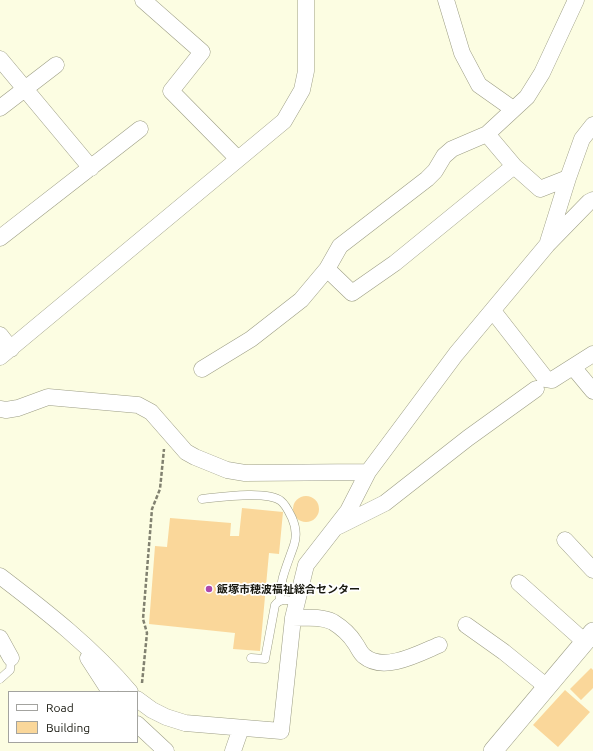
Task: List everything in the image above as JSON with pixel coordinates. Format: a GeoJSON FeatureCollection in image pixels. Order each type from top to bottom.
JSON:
{"type":"FeatureCollection","features":[{"type":"Feature","properties":{"kind":"street"},"geometry":{"type":"LineString","coordinates":[[143,0],[202,52],[171,91],[238,159]]}},
{"type":"Feature","properties":{"kind":"street"},"geometry":{"type":"LineString","coordinates":[[0,335],[6,353],[284,122],[302,90],[306,71],[306,0]]}},
{"type":"Feature","properties":{"kind":"street"},"geometry":{"type":"LineString","coordinates":[[446,0],[462,53],[479,86],[513,109]]}},
{"type":"Feature","properties":{"kind":"street"},"geometry":{"type":"LineString","coordinates":[[202,369],[251,339],[301,300],[328,269],[340,246],[427,179],[435,171],[444,156],[452,149],[487,134],[527,98],[542,73],[576,0]]}},
{"type":"Feature","properties":{"kind":"street"},"geometry":{"type":"LineString","coordinates":[[0,59],[91,168]]}},
{"type":"Feature","properties":{"kind":"street"},"geometry":{"type":"LineString","coordinates":[[0,108],[56,65]]}},
{"type":"Feature","properties":{"kind":"street"},"geometry":{"type":"LineString","coordinates":[[547,246],[582,139],[593,125]]}},
{"type":"Feature","properties":{"kind":"street"},"geometry":{"type":"LineString","coordinates":[[0,238],[140,129]]}},
{"type":"Feature","properties":{"kind":"street"},"geometry":{"type":"LineString","coordinates":[[487,134],[514,166],[540,189],[568,178]]}},
{"type":"Feature","properties":{"kind":"street"},"geometry":{"type":"LineString","coordinates":[[328,269],[352,293],[395,263],[514,166]]}},
{"type":"Feature","properties":{"kind":"street"},"geometry":{"type":"LineString","coordinates":[[138,695],[152,710],[166,717],[185,723],[281,731],[293,618],[306,565],[348,511],[368,472],[456,354],[547,246],[589,202],[593,200]]}},
{"type":"Feature","properties":{"kind":"street"},"geometry":{"type":"LineString","coordinates":[[493,311],[546,379],[552,380],[593,354]]}},
{"type":"Feature","properties":{"kind":"street"},"geometry":{"type":"LineString","coordinates":[[573,367],[593,391]]}},
{"type":"Feature","properties":{"kind":"street"},"geometry":{"type":"LineString","coordinates":[[336,527],[385,503],[468,438],[536,389]]}},
{"type":"Feature","properties":{"kind":"street"},"geometry":{"type":"LineString","coordinates":[[0,408],[6,410],[18,408],[48,397],[138,405],[151,412],[186,452],[227,470],[245,472],[368,472]]}},
{"type":"Feature","properties":{"kind":"street"},"geometry":{"type":"LineString","coordinates":[[565,540],[593,570]]}},
{"type":"Feature","properties":{"kind":"street"},"geometry":{"type":"LineString","coordinates":[[0,576],[68,631],[134,691]]}},
{"type":"Feature","properties":{"kind":"street"},"geometry":{"type":"LineString","coordinates":[[493,751],[589,637],[519,583]]}},
{"type":"Feature","properties":{"kind":"street"},"geometry":{"type":"LineString","coordinates":[[293,618],[319,618],[332,622],[344,630],[354,641],[363,656],[373,661],[402,661],[439,645]]}},
{"type":"Feature","properties":{"kind":"street"},"geometry":{"type":"LineString","coordinates":[[466,625],[504,652],[547,687]]}},
{"type":"Feature","properties":{"kind":"street"},"geometry":{"type":"LineString","coordinates":[[68,631],[98,672],[109,691]]}},
{"type":"Feature","properties":{"kind":"street"},"geometry":{"type":"LineString","coordinates":[[0,638],[11,658]]}},
{"type":"Feature","properties":{"kind":"street"},"geometry":{"type":"LineString","coordinates":[[138,725],[166,751]]}},
{"type":"Feature","properties":{"kind":"street"},"geometry":{"type":"LineString","coordinates":[[233,751],[241,728]]}},
{"type":"Feature","properties":{"kind":"lane"},"geometry":{"type":"LineString","coordinates":[[202,499],[256,495],[272,496],[281,501],[288,510],[296,533],[294,544],[286,563],[279,592],[280,601]]}},
{"type":"Feature","properties":{"kind":"lane"},"geometry":{"type":"LineString","coordinates":[[251,658],[265,659],[274,605],[283,600],[296,601]]}},
{"type":"Feature","properties":{"kind":"lane"},"geometry":{"type":"LineString","coordinates":[[0,679],[10,670],[11,658]]}},
{"type":"Feature","properties":{"kind":"path"},"geometry":{"type":"LineString","coordinates":[[136,691],[147,633],[143,619],[152,509],[160,489],[164,448]]}},
{"type":"Feature","properties":{"kind":"building"},"geometry":{"type":"Polygon","coordinates":[[[306,496],[315,500],[319,509],[315,518],[306,522],[297,518],[293,509],[297,500],[306,496]]]}},
{"type":"Feature","properties":{"kind":"building","name":"飯塚市穂波福祉総合センター"},"geometry":{"type":"Polygon","coordinates":[[[242,508],[283,512],[279,554],[269,553],[260,651],[233,649],[235,633],[149,624],[155,546],[167,547],[170,518],[231,523],[230,536],[239,536],[242,508]]]}},
{"type":"Feature","properties":{"kind":"building"},"geometry":{"type":"Polygon","coordinates":[[[591,668],[593,670],[593,688],[581,700],[570,689],[591,668]]]}},
{"type":"Feature","properties":{"kind":"building"},"geometry":{"type":"Polygon","coordinates":[[[565,690],[590,712],[558,747],[533,725],[565,690]]]}},
{"type":"Feature","properties":{"kind":"place","name":"飯塚市穂波福祉総合センター"},"geometry":{"type":"Point","coordinates":[209,589]}}]}
